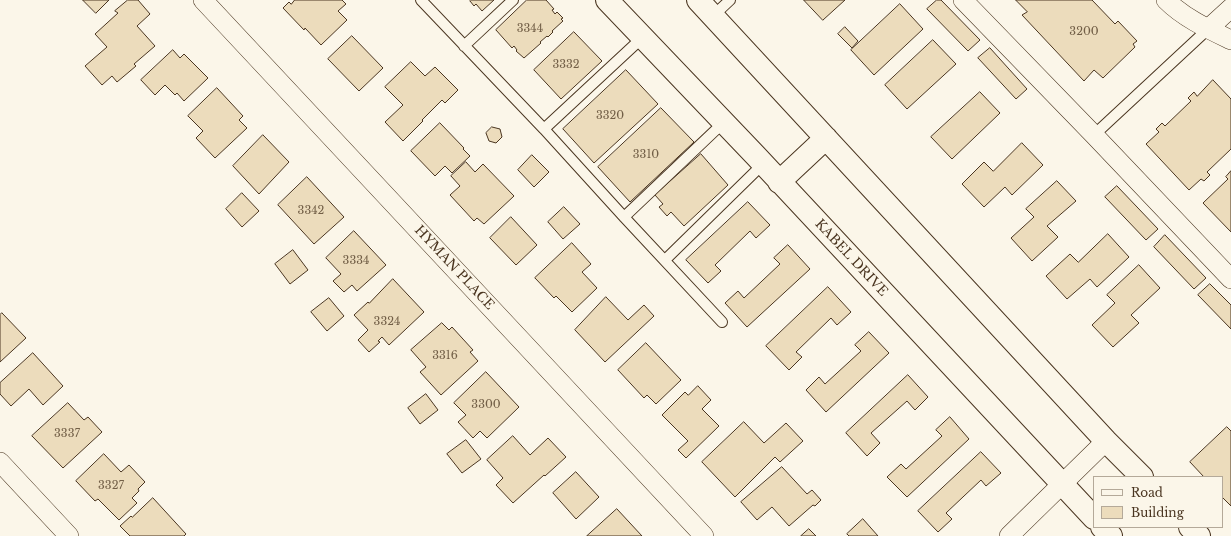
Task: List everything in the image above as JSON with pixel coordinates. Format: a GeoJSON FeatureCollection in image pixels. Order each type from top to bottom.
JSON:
{"type":"FeatureCollection","features":[{"type":"Feature","properties":{"kind":"street","name":"HYMAN PLACE"},"geometry":{"type":"LineString","coordinates":[[203,0],[704,536]]}},
{"type":"Feature","properties":{"kind":"street","name":"KABEL DRIVE"},"geometry":{"type":"LineString","coordinates":[[607,0],[724,122],[1093,517]]}},
{"type":"Feature","properties":{"kind":"street"},"geometry":{"type":"LineString","coordinates":[[698,0],[1106,441],[1141,476]]}},
{"type":"Feature","properties":{"kind":"street"},"geometry":{"type":"LineString","coordinates":[[963,0],[1231,280]]}},
{"type":"Feature","properties":{"kind":"street"},"geometry":{"type":"LineString","coordinates":[[1166,0],[1174,8],[1208,29],[1231,40]]}},
{"type":"Feature","properties":{"kind":"street"},"geometry":{"type":"LineString","coordinates":[[1208,29],[1231,8]]}},
{"type":"Feature","properties":{"kind":"street"},"geometry":{"type":"LineString","coordinates":[[779,182],[826,138]]}},
{"type":"Feature","properties":{"kind":"street"},"geometry":{"type":"LineString","coordinates":[[1009,536],[1106,441]]}},
{"type":"Feature","properties":{"kind":"street"},"geometry":{"type":"LineString","coordinates":[[0,462],[69,536]]}},
{"type":"Feature","properties":{"kind":"street"},"geometry":{"type":"LineString","coordinates":[[1103,528],[1111,536]]}},
{"type":"Feature","properties":{"kind":"street"},"geometry":{"type":"LineString","coordinates":[[1191,528],[1199,536]]}},
{"type":"Feature","properties":{"kind":"lane"},"geometry":{"type":"LineString","coordinates":[[421,0],[544,129],[722,322]]}},
{"type":"Feature","properties":{"kind":"lane"},"geometry":{"type":"LineString","coordinates":[[464,46],[513,0]]}},
{"type":"Feature","properties":{"kind":"lane"},"geometry":{"type":"LineString","coordinates":[[713,16],[730,0]]}},
{"type":"Feature","properties":{"kind":"lane"},"geometry":{"type":"LineString","coordinates":[[1094,136],[1208,29]]}},
{"type":"Feature","properties":{"kind":"lane"},"geometry":{"type":"LineString","coordinates":[[544,129],[643,37]]}},
{"type":"Feature","properties":{"kind":"lane"},"geometry":{"type":"LineString","coordinates":[[624,217],[724,122]]}},
{"type":"Feature","properties":{"kind":"lane"},"geometry":{"type":"LineString","coordinates":[[665,260],[763,164]]}},
{"type":"Feature","properties":{"kind":"building"},"geometry":{"type":"Polygon","coordinates":[[[83,0],[109,0],[96,13],[83,0]]]}},
{"type":"Feature","properties":{"kind":"building"},"geometry":{"type":"Polygon","coordinates":[[[128,0],[138,0],[150,14],[137,26],[155,46],[134,64],[136,66],[117,82],[112,76],[102,85],[85,66],[107,47],[95,34],[118,13],[115,11],[128,0]]]}},
{"type":"Feature","properties":{"kind":"building"},"geometry":{"type":"Polygon","coordinates":[[[295,0],[342,0],[346,4],[338,11],[347,20],[321,45],[283,8],[289,2],[291,4],[295,0]]]}},
{"type":"Feature","properties":{"kind":"building"},"geometry":{"type":"Polygon","coordinates":[[[494,0],[482,11],[476,4],[474,6],[470,1],[494,0]]]}},
{"type":"Feature","properties":{"kind":"building"},"geometry":{"type":"Polygon","coordinates":[[[527,0],[546,0],[554,9],[552,10],[555,14],[557,12],[563,18],[561,19],[563,21],[548,37],[547,36],[540,42],[541,43],[524,58],[516,51],[517,50],[514,46],[512,48],[496,30],[527,0]]]}},
{"type":"Feature","properties":{"kind":"building"},"geometry":{"type":"Polygon","coordinates":[[[804,0],[845,0],[823,20],[804,0]]]}},
{"type":"Feature","properties":{"kind":"building"},"geometry":{"type":"Polygon","coordinates":[[[937,0],[941,0],[980,40],[968,51],[927,9],[937,0]]]}},
{"type":"Feature","properties":{"kind":"building"},"geometry":{"type":"Polygon","coordinates":[[[1016,0],[1092,0],[1115,24],[1118,21],[1137,41],[1133,44],[1135,47],[1103,78],[1094,70],[1084,81],[1022,15],[1027,12],[1016,0]]]}},
{"type":"Feature","properties":{"kind":"building"},"geometry":{"type":"Polygon","coordinates":[[[900,4],[923,29],[874,75],[851,50],[900,4]]]}},
{"type":"Feature","properties":{"kind":"building"},"geometry":{"type":"Polygon","coordinates":[[[845,27],[858,41],[852,48],[838,34],[845,27]]]}},
{"type":"Feature","properties":{"kind":"building"},"geometry":{"type":"Polygon","coordinates":[[[574,32],[602,61],[561,99],[534,70],[574,32]]]}},
{"type":"Feature","properties":{"kind":"building"},"geometry":{"type":"Polygon","coordinates":[[[352,36],[383,68],[359,91],[328,59],[352,36]]]}},
{"type":"Feature","properties":{"kind":"building"},"geometry":{"type":"Polygon","coordinates":[[[933,40],[956,64],[907,109],[885,85],[933,40]]]}},
{"type":"Feature","properties":{"kind":"building"},"geometry":{"type":"Polygon","coordinates":[[[990,48],[1027,89],[1016,99],[978,58],[990,48]]]}},
{"type":"Feature","properties":{"kind":"building"},"geometry":{"type":"Polygon","coordinates":[[[173,50],[180,58],[184,54],[208,78],[184,101],[177,93],[175,95],[165,85],[155,95],[141,80],[173,50]]]}},
{"type":"Feature","properties":{"kind":"building"},"geometry":{"type":"Polygon","coordinates":[[[411,62],[425,76],[435,67],[458,90],[445,103],[442,100],[403,141],[385,122],[403,105],[385,87],[411,62]]]}},
{"type":"Feature","properties":{"kind":"building"},"geometry":{"type":"Polygon","coordinates":[[[626,70],[658,104],[594,163],[563,129],[626,70]]]}},
{"type":"Feature","properties":{"kind":"building"},"geometry":{"type":"Polygon","coordinates":[[[1213,80],[1231,99],[1231,149],[1207,172],[1210,175],[1204,181],[1201,179],[1189,190],[1146,144],[1159,132],[1156,129],[1162,123],[1165,126],[1191,101],[1188,98],[1194,92],[1197,96],[1213,80]]]}},
{"type":"Feature","properties":{"kind":"building"},"geometry":{"type":"Polygon","coordinates":[[[217,88],[243,116],[239,120],[247,128],[215,158],[196,138],[203,131],[188,116],[217,88]]]}},
{"type":"Feature","properties":{"kind":"building"},"geometry":{"type":"Polygon","coordinates":[[[980,92],[1000,113],[952,159],[931,137],[980,92]]]}},
{"type":"Feature","properties":{"kind":"building"},"geometry":{"type":"Polygon","coordinates":[[[661,108],[694,142],[630,202],[598,167],[661,108]]]}},
{"type":"Feature","properties":{"kind":"building"},"geometry":{"type":"Polygon","coordinates":[[[440,123],[470,156],[452,173],[445,166],[435,176],[411,151],[440,123]]]}},
{"type":"Feature","properties":{"kind":"building"},"geometry":{"type":"Polygon","coordinates":[[[492,127],[500,129],[502,137],[496,143],[489,141],[486,133],[492,127]]]}},
{"type":"Feature","properties":{"kind":"building"},"geometry":{"type":"Polygon","coordinates":[[[263,135],[289,162],[259,194],[233,166],[263,135]]]}},
{"type":"Feature","properties":{"kind":"building"},"geometry":{"type":"Polygon","coordinates":[[[1022,143],[1043,165],[1012,195],[1005,187],[984,207],[962,184],[984,162],[993,171],[1022,143]]]}},
{"type":"Feature","properties":{"kind":"building"},"geometry":{"type":"Polygon","coordinates":[[[701,154],[728,185],[684,226],[671,212],[667,216],[659,207],[663,204],[655,195],[701,154]]]}},
{"type":"Feature","properties":{"kind":"building"},"geometry":{"type":"Polygon","coordinates":[[[532,155],[549,172],[534,187],[518,170],[532,155]]]}},
{"type":"Feature","properties":{"kind":"building"},"geometry":{"type":"Polygon","coordinates":[[[466,162],[475,172],[483,164],[514,196],[484,224],[477,218],[474,221],[450,195],[460,186],[451,176],[466,162]]]}},
{"type":"Feature","properties":{"kind":"building"},"geometry":{"type":"Polygon","coordinates":[[[1231,171],[1231,232],[1203,203],[1228,179],[1226,177],[1231,171]]]}},
{"type":"Feature","properties":{"kind":"building"},"geometry":{"type":"Polygon","coordinates":[[[307,177],[344,217],[314,244],[278,205],[307,177]]]}},
{"type":"Feature","properties":{"kind":"building"},"geometry":{"type":"Polygon","coordinates":[[[1057,181],[1076,201],[1047,226],[1058,237],[1032,261],[1011,238],[1034,217],[1026,209],[1057,181]]]}},
{"type":"Feature","properties":{"kind":"building"},"geometry":{"type":"Polygon","coordinates":[[[1117,186],[1158,229],[1146,240],[1105,197],[1117,186]]]}},
{"type":"Feature","properties":{"kind":"building"},"geometry":{"type":"Polygon","coordinates":[[[242,193],[259,211],[242,227],[226,209],[242,193]]]}},
{"type":"Feature","properties":{"kind":"building"},"geometry":{"type":"Polygon","coordinates":[[[748,202],[770,225],[756,238],[750,231],[715,265],[721,271],[708,283],[686,260],[748,202]]]}},
{"type":"Feature","properties":{"kind":"building"},"geometry":{"type":"Polygon","coordinates":[[[564,207],[580,224],[563,239],[548,222],[564,207]]]}},
{"type":"Feature","properties":{"kind":"building"},"geometry":{"type":"Polygon","coordinates":[[[511,217],[537,245],[516,265],[490,238],[511,217]]]}},
{"type":"Feature","properties":{"kind":"building"},"geometry":{"type":"Polygon","coordinates":[[[354,231],[386,265],[357,291],[352,285],[344,292],[333,281],[341,274],[326,258],[354,231]]]}},
{"type":"Feature","properties":{"kind":"building"},"geometry":{"type":"Polygon","coordinates":[[[1108,234],[1129,257],[1097,287],[1090,279],[1067,299],[1046,276],[1070,254],[1078,262],[1108,234]]]}},
{"type":"Feature","properties":{"kind":"building"},"geometry":{"type":"Polygon","coordinates":[[[1165,235],[1206,278],[1194,289],[1154,247],[1165,235]]]}},
{"type":"Feature","properties":{"kind":"building"},"geometry":{"type":"Polygon","coordinates":[[[572,243],[591,264],[582,272],[597,288],[572,312],[556,296],[554,298],[535,278],[572,243]]]}},
{"type":"Feature","properties":{"kind":"building"},"geometry":{"type":"Polygon","coordinates":[[[788,245],[810,269],[747,327],[725,303],[738,291],[744,298],[780,264],[774,258],[788,245]]]}},
{"type":"Feature","properties":{"kind":"building"},"geometry":{"type":"Polygon","coordinates":[[[293,250],[308,270],[290,284],[275,264],[293,250]]]}},
{"type":"Feature","properties":{"kind":"building"},"geometry":{"type":"Polygon","coordinates":[[[1139,265],[1160,288],[1131,315],[1139,323],[1113,347],[1092,325],[1115,303],[1107,295],[1139,265]]]}},
{"type":"Feature","properties":{"kind":"building"},"geometry":{"type":"Polygon","coordinates":[[[393,279],[424,312],[389,345],[382,337],[378,341],[380,342],[369,352],[358,340],[368,330],[354,315],[368,302],[369,303],[393,279]]]}},
{"type":"Feature","properties":{"kind":"building"},"geometry":{"type":"Polygon","coordinates":[[[1210,284],[1231,305],[1231,329],[1198,295],[1210,284]]]}},
{"type":"Feature","properties":{"kind":"building"},"geometry":{"type":"Polygon","coordinates":[[[828,287],[851,312],[837,325],[831,318],[796,352],[802,357],[789,370],[766,346],[828,287]]]}},
{"type":"Feature","properties":{"kind":"building"},"geometry":{"type":"Polygon","coordinates":[[[606,297],[628,320],[644,305],[654,316],[605,362],[575,330],[606,297]]]}},
{"type":"Feature","properties":{"kind":"building"},"geometry":{"type":"Polygon","coordinates":[[[329,298],[344,316],[327,331],[311,312],[329,298]]]}},
{"type":"Feature","properties":{"kind":"building"},"geometry":{"type":"Polygon","coordinates":[[[2,313],[26,338],[0,362],[0,315],[2,313]]]}},
{"type":"Feature","properties":{"kind":"building"},"geometry":{"type":"Polygon","coordinates":[[[442,323],[449,330],[452,327],[473,350],[470,352],[478,361],[441,395],[420,372],[426,367],[411,350],[442,323]]]}},
{"type":"Feature","properties":{"kind":"building"},"geometry":{"type":"Polygon","coordinates":[[[869,332],[889,353],[826,412],[806,390],[819,377],[825,384],[861,351],[855,345],[869,332]]]}},
{"type":"Feature","properties":{"kind":"building"},"geometry":{"type":"Polygon","coordinates":[[[646,343],[681,380],[656,404],[647,395],[644,398],[618,370],[646,343]]]}},
{"type":"Feature","properties":{"kind":"building"},"geometry":{"type":"Polygon","coordinates":[[[33,353],[63,386],[43,405],[29,389],[11,406],[0,394],[0,383],[33,353]]]}},
{"type":"Feature","properties":{"kind":"building"},"geometry":{"type":"Polygon","coordinates":[[[486,372],[519,407],[487,438],[480,431],[473,438],[458,422],[466,415],[454,403],[486,372]]]}},
{"type":"Feature","properties":{"kind":"building"},"geometry":{"type":"Polygon","coordinates":[[[908,375],[928,397],[915,410],[907,401],[871,433],[880,443],[867,456],[846,433],[908,375]]]}},
{"type":"Feature","properties":{"kind":"building"},"geometry":{"type":"Polygon","coordinates":[[[698,386],[711,400],[702,409],[719,426],[686,458],[678,450],[688,441],[662,415],[685,392],[688,395],[698,386]]]}},
{"type":"Feature","properties":{"kind":"building"},"geometry":{"type":"Polygon","coordinates":[[[426,394],[438,410],[420,424],[408,408],[426,394]]]}},
{"type":"Feature","properties":{"kind":"building"},"geometry":{"type":"Polygon","coordinates":[[[68,403],[84,420],[88,417],[102,432],[63,468],[32,436],[68,403]]]}},
{"type":"Feature","properties":{"kind":"building"},"geometry":{"type":"Polygon","coordinates":[[[950,417],[969,439],[907,497],[887,477],[901,464],[906,469],[942,436],[936,430],[950,417]]]}},
{"type":"Feature","properties":{"kind":"building"},"geometry":{"type":"Polygon","coordinates":[[[744,422],[764,443],[786,423],[803,441],[780,462],[775,457],[735,497],[702,462],[744,422]]]}},
{"type":"Feature","properties":{"kind":"building"},"geometry":{"type":"Polygon","coordinates":[[[1227,427],[1231,431],[1231,506],[1223,498],[1223,476],[1203,476],[1190,462],[1227,427]]]}},
{"type":"Feature","properties":{"kind":"building"},"geometry":{"type":"Polygon","coordinates":[[[513,436],[530,455],[548,438],[566,457],[513,503],[496,485],[503,478],[487,460],[513,436]]]}},
{"type":"Feature","properties":{"kind":"building"},"geometry":{"type":"Polygon","coordinates":[[[466,440],[481,459],[462,473],[447,454],[466,440]]]}},
{"type":"Feature","properties":{"kind":"building"},"geometry":{"type":"Polygon","coordinates":[[[981,452],[1001,473],[986,486],[981,480],[946,513],[952,519],[938,532],[918,511],[981,452]]]}},
{"type":"Feature","properties":{"kind":"building"},"geometry":{"type":"Polygon","coordinates":[[[104,454],[121,472],[129,465],[145,482],[132,498],[137,503],[119,520],[98,499],[95,501],[76,481],[104,454]]]}},
{"type":"Feature","properties":{"kind":"building"},"geometry":{"type":"Polygon","coordinates":[[[782,467],[807,494],[812,490],[821,500],[789,526],[772,507],[757,520],[741,502],[782,467]]]}},
{"type":"Feature","properties":{"kind":"building"},"geometry":{"type":"Polygon","coordinates":[[[576,472],[599,497],[576,519],[553,493],[576,472]]]}},
{"type":"Feature","properties":{"kind":"building"},"geometry":{"type":"Polygon","coordinates":[[[153,498],[186,534],[184,536],[130,536],[120,526],[153,498]]]}},
{"type":"Feature","properties":{"kind":"building"},"geometry":{"type":"Polygon","coordinates":[[[617,509],[642,536],[587,536],[617,509]]]}},
{"type":"Feature","properties":{"kind":"building"},"geometry":{"type":"Polygon","coordinates":[[[863,519],[878,536],[849,536],[847,534],[863,519]]]}},
{"type":"Feature","properties":{"kind":"building"},"geometry":{"type":"Polygon","coordinates":[[[809,529],[816,536],[801,536],[809,529]]]}}]}
